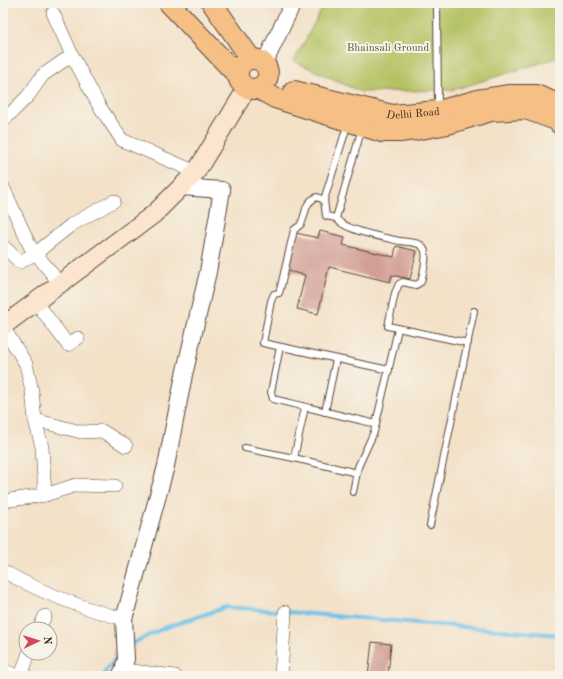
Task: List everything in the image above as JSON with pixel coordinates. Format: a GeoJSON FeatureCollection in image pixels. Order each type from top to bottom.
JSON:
{"type":"FeatureCollection","features":[{"type":"Feature","properties":{"kind":"main road"},"geometry":{"type":"LineString","coordinates":[[169,3],[254,76],[275,98],[355,124],[382,132],[400,132],[448,124],[491,111],[526,110],[556,120],[560,124]]}},
{"type":"Feature","properties":{"kind":"main road","name":"Delhi Road"},"geometry":{"type":"LineString","coordinates":[[212,3],[254,76],[293,91],[392,115],[438,112],[477,100],[510,95],[536,95],[560,105]]}},
{"type":"Feature","properties":{"kind":"main road"},"geometry":{"type":"LineString","coordinates":[[3,326],[154,214],[196,172],[254,76]]}},
{"type":"Feature","properties":{"kind":"street"},"geometry":{"type":"LineString","coordinates":[[254,76],[293,3]]}},
{"type":"Feature","properties":{"kind":"street"},"geometry":{"type":"LineString","coordinates":[[53,13],[72,55],[98,104],[122,140],[196,172]]}},
{"type":"Feature","properties":{"kind":"street"},"geometry":{"type":"LineString","coordinates":[[3,121],[28,96],[43,75],[72,55]]}},
{"type":"Feature","properties":{"kind":"street"},"geometry":{"type":"LineString","coordinates":[[3,187],[30,246],[60,284]]}},
{"type":"Feature","properties":{"kind":"street"},"geometry":{"type":"LineString","coordinates":[[175,676],[123,668],[124,626],[166,466],[184,375],[208,272],[222,190],[181,187]]}},
{"type":"Feature","properties":{"kind":"street"},"geometry":{"type":"LineString","coordinates":[[3,246],[20,262],[36,253],[71,225],[114,201]]}},
{"type":"Feature","properties":{"kind":"street"},"geometry":{"type":"LineString","coordinates":[[36,302],[68,345],[78,338]]}},
{"type":"Feature","properties":{"kind":"street"},"geometry":{"type":"LineString","coordinates":[[3,326],[26,364],[32,391],[35,420],[42,447],[45,495]]}},
{"type":"Feature","properties":{"kind":"street"},"geometry":{"type":"LineString","coordinates":[[35,420],[81,432],[102,431],[126,446]]}},
{"type":"Feature","properties":{"kind":"street"},"geometry":{"type":"LineString","coordinates":[[3,501],[45,495],[76,485],[115,486]]}},
{"type":"Feature","properties":{"kind":"street"},"geometry":{"type":"LineString","coordinates":[[3,571],[60,599],[93,611],[124,626]]}},
{"type":"Feature","properties":{"kind":"street"},"geometry":{"type":"LineString","coordinates":[[281,676],[285,612]]}},
{"type":"Feature","properties":{"kind":"street"},"geometry":{"type":"LineString","coordinates":[[42,621],[44,616]]}},
{"type":"Feature","properties":{"kind":"street"},"geometry":{"type":"LineString","coordinates":[[21,676],[27,661]]}},
{"type":"Feature","properties":{"kind":"street"},"geometry":{"type":"LineString","coordinates":[[3,670],[16,676]]}},
{"type":"Feature","properties":{"kind":"lane"},"geometry":{"type":"LineString","coordinates":[[437,3],[438,112]]}},
{"type":"Feature","properties":{"kind":"lane"},"geometry":{"type":"LineString","coordinates":[[355,124],[324,200],[326,216],[336,218],[347,228],[414,243],[421,246],[425,250],[425,264],[421,282],[416,285],[404,282],[399,284],[395,294],[388,326],[468,343]]}},
{"type":"Feature","properties":{"kind":"lane"},"geometry":{"type":"LineString","coordinates":[[336,218],[355,124]]}},
{"type":"Feature","properties":{"kind":"lane"},"geometry":{"type":"LineString","coordinates":[[324,200],[317,197],[311,200],[304,211],[301,224],[294,230],[279,293],[274,294],[271,301],[263,343],[389,370]]}},
{"type":"Feature","properties":{"kind":"lane"},"geometry":{"type":"LineString","coordinates":[[430,525],[474,311]]}},
{"type":"Feature","properties":{"kind":"lane"},"geometry":{"type":"LineString","coordinates":[[353,492],[358,467],[374,432],[398,329]]}},
{"type":"Feature","properties":{"kind":"lane"},"geometry":{"type":"LineString","coordinates":[[280,347],[271,392],[273,399],[376,424]]}},
{"type":"Feature","properties":{"kind":"lane"},"geometry":{"type":"LineString","coordinates":[[325,412],[336,359]]}},
{"type":"Feature","properties":{"kind":"lane"},"geometry":{"type":"LineString","coordinates":[[294,458],[305,407]]}},
{"type":"Feature","properties":{"kind":"lane"},"geometry":{"type":"LineString","coordinates":[[245,448],[357,473]]}},
{"type":"Feature","properties":{"kind":"green space","name":"Bhainsali Ground"},"geometry":{"type":"Polygon","coordinates":[[[325,3],[560,3],[560,57],[453,90],[361,92],[294,61],[325,3]]]}},
{"type":"Feature","properties":{"kind":"building"},"geometry":{"type":"Polygon","coordinates":[[[320,231],[345,237],[343,245],[394,257],[396,246],[417,251],[410,279],[392,275],[390,282],[329,267],[318,314],[297,309],[305,275],[287,271],[296,233],[318,238],[320,231]]]}},
{"type":"Feature","properties":{"kind":"building"},"geometry":{"type":"Polygon","coordinates":[[[372,642],[391,644],[388,676],[368,676],[372,642]]]}},
{"type":"Feature","properties":{"kind":"waterway"},"geometry":{"type":"LineString","coordinates":[[129,645],[164,628],[227,607],[560,635]]}},
{"type":"Feature","properties":{"kind":"waterway"},"geometry":{"type":"LineString","coordinates":[[104,676],[106,670],[121,653]]}}]}
